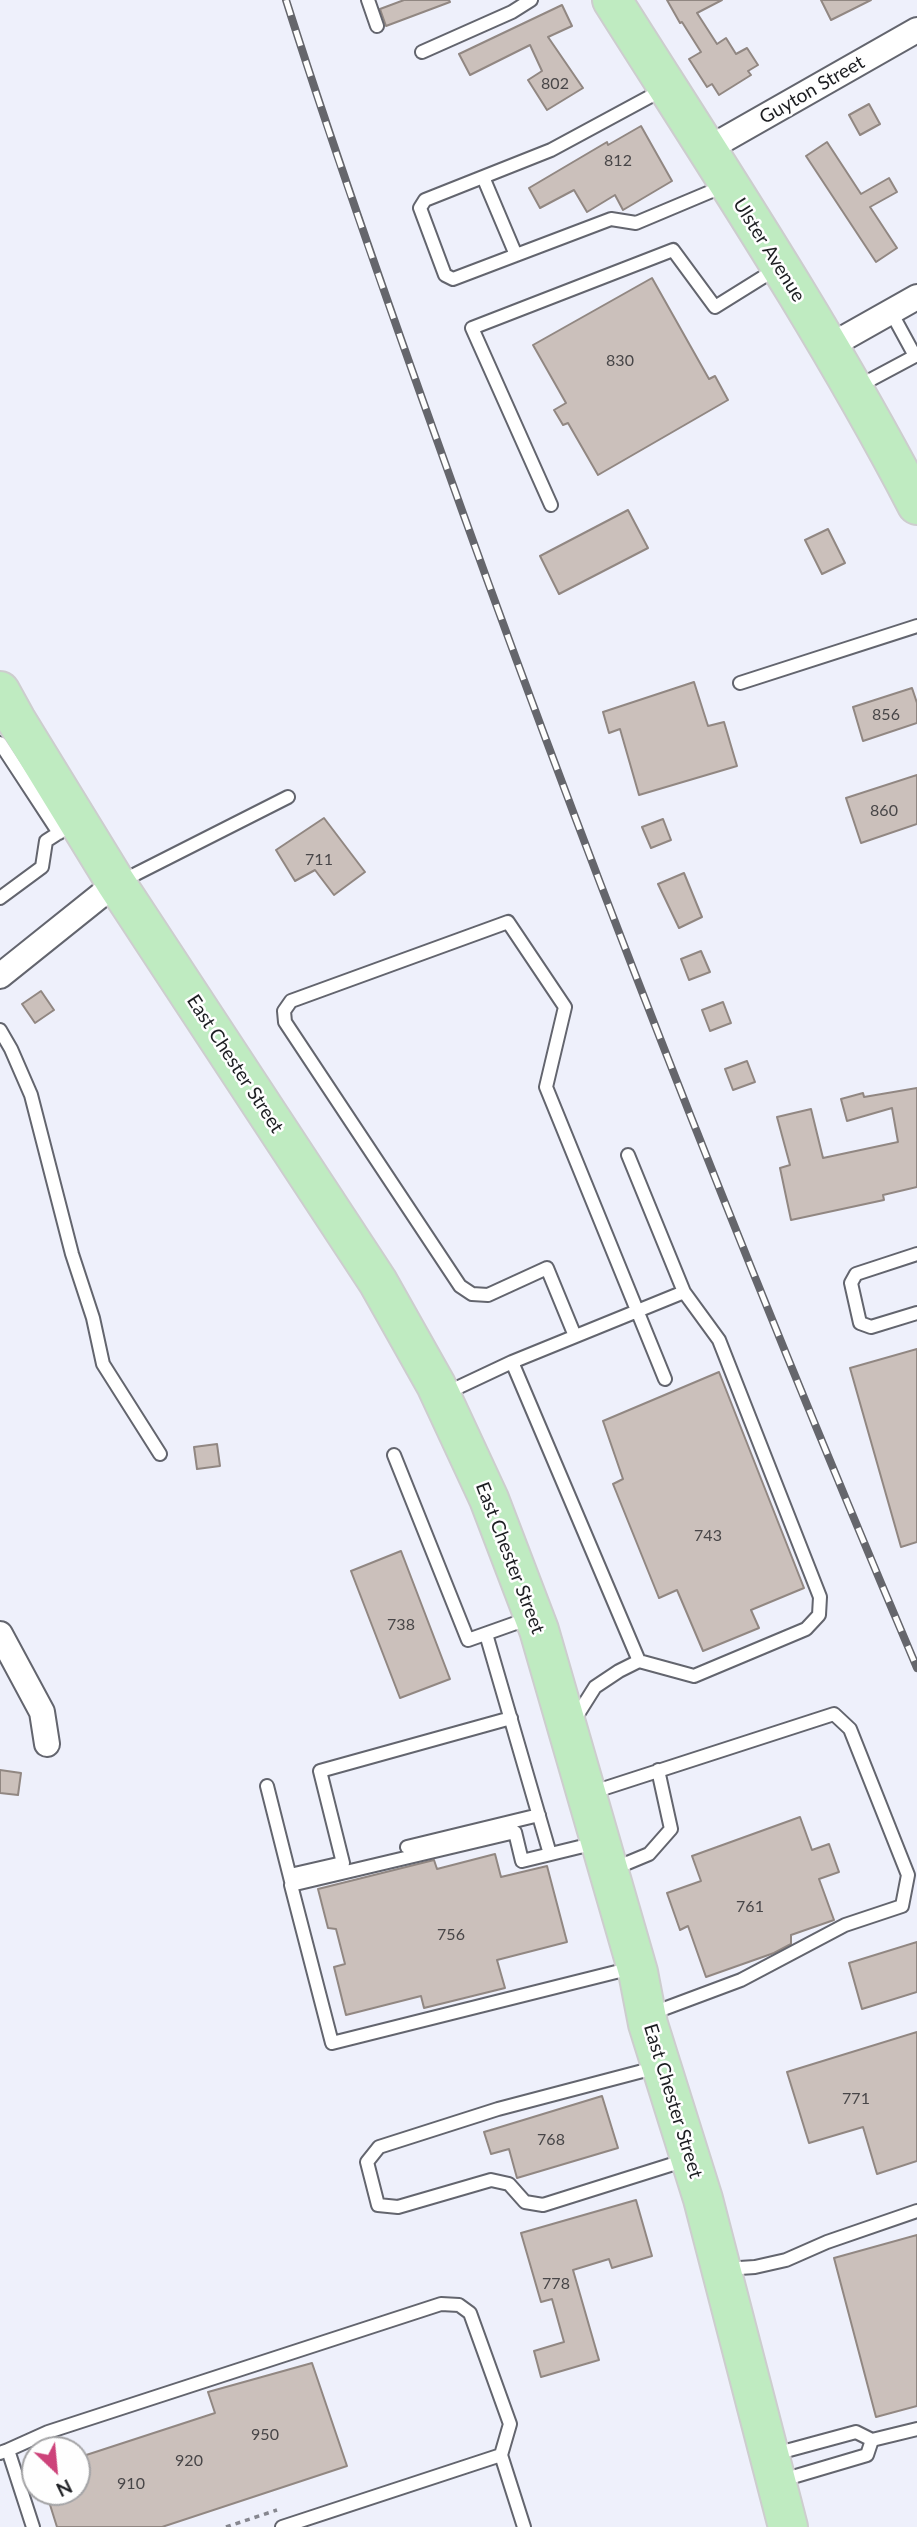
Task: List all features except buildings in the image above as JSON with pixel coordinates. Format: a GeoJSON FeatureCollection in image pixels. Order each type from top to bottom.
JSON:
{"type":"FeatureCollection","features":[{"type":"Feature","properties":{"kind":"main road","name":"Ulster Avenue"},"geometry":{"type":"LineString","coordinates":[[612,0],[830,346],[914,493]]}},
{"type":"Feature","properties":{"kind":"main road","name":"East Chester Street"},"geometry":{"type":"LineString","coordinates":[[0,691],[7,737],[68,826],[116,884],[378,1282],[440,1396],[489,1499],[534,1617],[568,1730],[690,2159],[788,2527]]}},
{"type":"Feature","properties":{"kind":"street","name":"Guyton Street"},"geometry":{"type":"LineString","coordinates":[[706,150],[917,30]]}},
{"type":"Feature","properties":{"kind":"street"},"geometry":{"type":"LineString","coordinates":[[830,346],[917,297]]}},
{"type":"Feature","properties":{"kind":"street"},"geometry":{"type":"LineString","coordinates":[[0,976],[116,884]]}},
{"type":"Feature","properties":{"kind":"street"},"geometry":{"type":"LineString","coordinates":[[0,1634],[42,1712],[47,1744]]}},
{"type":"Feature","properties":{"kind":"lane"},"geometry":{"type":"LineString","coordinates":[[368,0],[377,26]]}},
{"type":"Feature","properties":{"kind":"lane"},"geometry":{"type":"LineString","coordinates":[[422,52],[512,12],[531,0]]}},
{"type":"Feature","properties":{"kind":"lane"},"geometry":{"type":"LineString","coordinates":[[667,88],[551,150],[425,200],[420,208],[445,275],[453,279],[611,219],[636,223],[728,185]]}},
{"type":"Feature","properties":{"kind":"lane"},"geometry":{"type":"LineString","coordinates":[[483,177],[516,255]]}},
{"type":"Feature","properties":{"kind":"lane"},"geometry":{"type":"LineString","coordinates":[[551,505],[471,328],[673,250],[715,307],[779,267]]}},
{"type":"Feature","properties":{"kind":"lane"},"geometry":{"type":"LineString","coordinates":[[854,389],[916,356],[891,312]]}},
{"type":"Feature","properties":{"kind":"lane"},"geometry":{"type":"LineString","coordinates":[[740,683],[917,626]]}},
{"type":"Feature","properties":{"kind":"lane"},"geometry":{"type":"LineString","coordinates":[[116,884],[288,797]]}},
{"type":"Feature","properties":{"kind":"lane"},"geometry":{"type":"LineString","coordinates":[[0,898],[42,867],[46,841],[68,826]]}},
{"type":"Feature","properties":{"kind":"lane"},"geometry":{"type":"LineString","coordinates":[[575,1336],[547,1268],[488,1295],[472,1294],[460,1286],[285,1022],[284,1011],[291,1001],[509,922],[565,1007],[546,1087],[666,1380]]}},
{"type":"Feature","properties":{"kind":"lane"},"geometry":{"type":"LineString","coordinates":[[0,1030],[31,1095],[72,1254],[93,1318],[103,1364],[160,1454]]}},
{"type":"Feature","properties":{"kind":"lane"},"geometry":{"type":"LineString","coordinates":[[568,1730],[594,1686],[639,1661],[694,1676],[806,1629],[819,1615],[820,1597],[719,1340],[684,1292],[628,1155]]}},
{"type":"Feature","properties":{"kind":"lane"},"geometry":{"type":"LineString","coordinates":[[917,1254],[856,1273],[851,1283],[860,1323],[872,1327],[917,1313]]}},
{"type":"Feature","properties":{"kind":"lane"},"geometry":{"type":"LineString","coordinates":[[440,1396],[512,1362],[684,1292]]}},
{"type":"Feature","properties":{"kind":"lane"},"geometry":{"type":"LineString","coordinates":[[512,1362],[639,1661]]}},
{"type":"Feature","properties":{"kind":"lane"},"geometry":{"type":"LineString","coordinates":[[394,1455],[468,1640],[534,1617]]}},
{"type":"Feature","properties":{"kind":"lane"},"geometry":{"type":"LineString","coordinates":[[486,1634],[550,1854]]}},
{"type":"Feature","properties":{"kind":"lane"},"geometry":{"type":"LineString","coordinates":[[586,1794],[834,1714],[850,1729],[908,1875],[902,1906],[845,1926],[741,1980],[647,2015]]}},
{"type":"Feature","properties":{"kind":"lane"},"geometry":{"type":"LineString","coordinates":[[342,1863],[320,1771],[512,1718]]}},
{"type":"Feature","properties":{"kind":"lane"},"geometry":{"type":"LineString","coordinates":[[291,1880],[515,1832],[522,1861],[550,1854],[649,1854],[671,1829],[658,1770]]}},
{"type":"Feature","properties":{"kind":"lane"},"geometry":{"type":"LineString","coordinates":[[267,1786],[332,2043],[636,1967]]}},
{"type":"Feature","properties":{"kind":"lane"},"geometry":{"type":"LineString","coordinates":[[291,1880],[342,1863],[539,1815]]}},
{"type":"Feature","properties":{"kind":"lane"},"geometry":{"type":"LineString","coordinates":[[662,2066],[498,2109],[379,2147],[367,2162],[378,2205],[398,2207],[491,2180],[509,2184],[525,2202],[543,2205],[690,2159]]}},
{"type":"Feature","properties":{"kind":"lane"},"geometry":{"type":"LineString","coordinates":[[720,2270],[786,2260],[827,2242],[917,2211]]}},
{"type":"Feature","properties":{"kind":"lane"},"geometry":{"type":"LineString","coordinates":[[33,2527],[4,2451],[48,2432],[441,2304],[459,2305],[470,2313],[510,2424],[501,2455],[524,2527]]}},
{"type":"Feature","properties":{"kind":"lane"},"geometry":{"type":"LineString","coordinates":[[772,2469],[856,2431],[872,2440],[917,2429]]}},
{"type":"Feature","properties":{"kind":"lane"},"geometry":{"type":"LineString","coordinates":[[772,2469],[867,2455],[872,2440]]}},
{"type":"Feature","properties":{"kind":"lane"},"geometry":{"type":"LineString","coordinates":[[282,2527],[501,2455]]}},
{"type":"Feature","properties":{"kind":"railway"},"geometry":{"type":"LineString","coordinates":[[286,0],[434,432],[606,899],[789,1362],[917,1668]]}}]}
